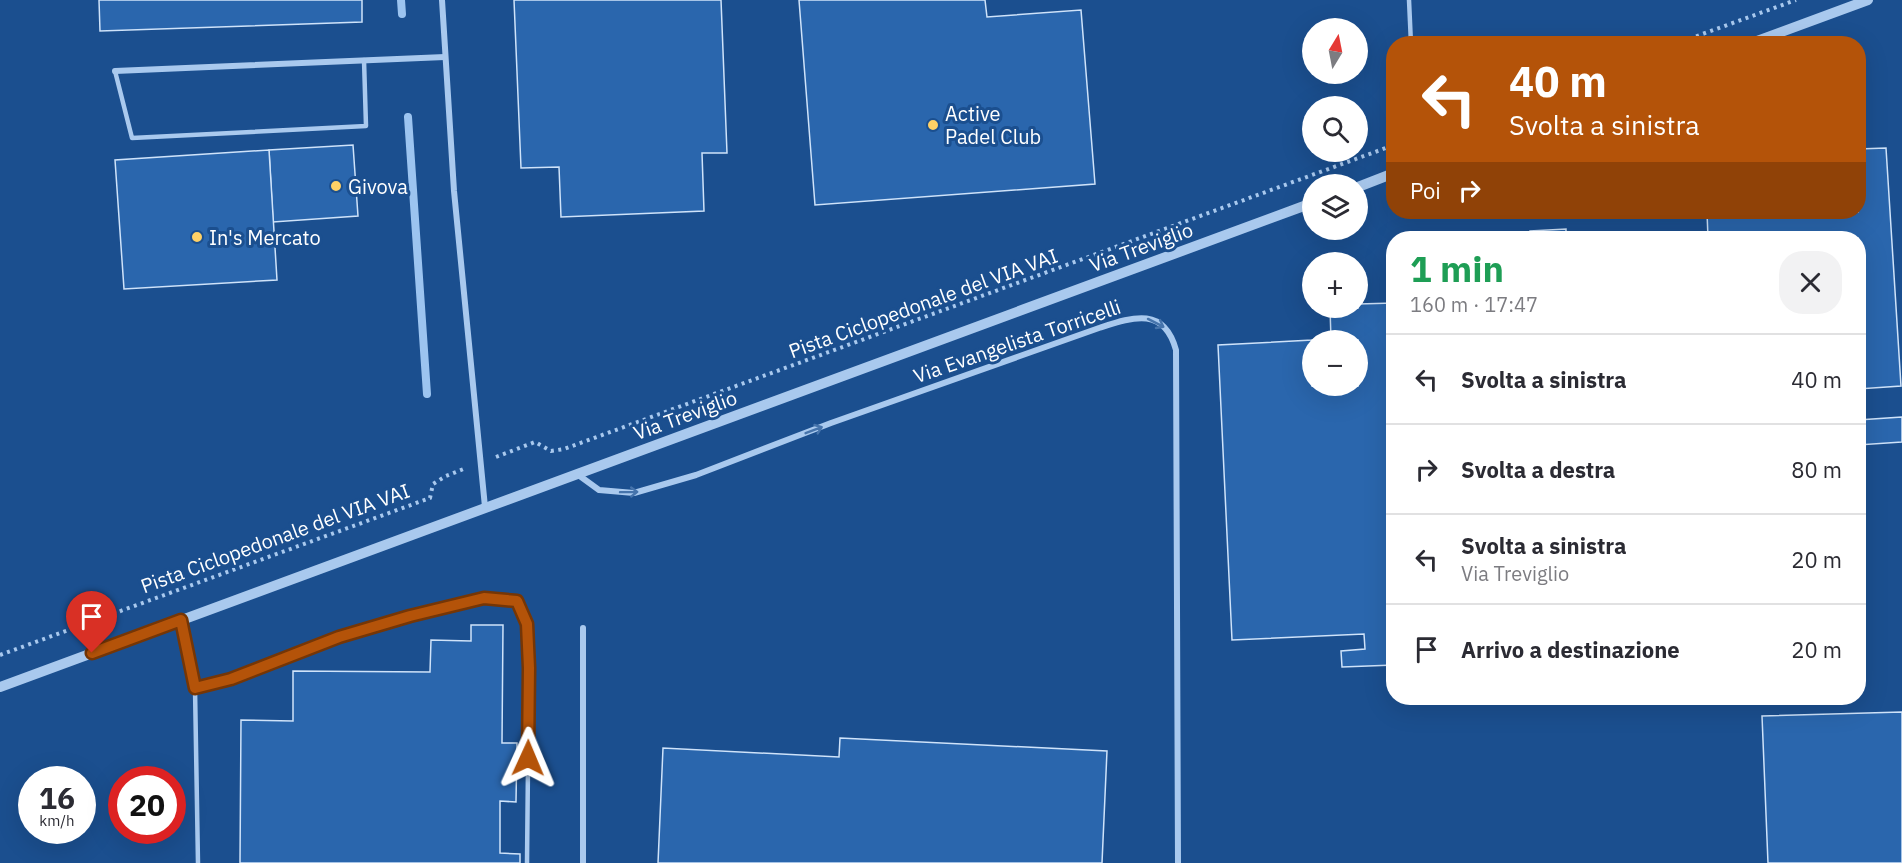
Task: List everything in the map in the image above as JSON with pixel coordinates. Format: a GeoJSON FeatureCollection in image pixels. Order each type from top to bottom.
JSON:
{"type":"FeatureCollection","features":[{"type":"Feature","properties":{"kind":"street"},"geometry":{"type":"LineString","coordinates":[[442,0],[454,191],[485,507]]}},
{"type":"Feature","properties":{"kind":"street"},"geometry":{"type":"LineString","coordinates":[[1771,36],[1868,0]]}},
{"type":"Feature","properties":{"kind":"street"},"geometry":{"type":"LineString","coordinates":[[115,71],[445,57]]}},
{"type":"Feature","properties":{"kind":"street"},"geometry":{"type":"LineString","coordinates":[[1368,183],[1386,176]]}},
{"type":"Feature","properties":{"kind":"street","name":"Via Treviglio"},"geometry":{"type":"LineString","coordinates":[[0,687],[1302,207]]}},
{"type":"Feature","properties":{"kind":"street","name":"Via Evangelista Torricelli"},"geometry":{"type":"LineString","coordinates":[[576,474],[599,490],[634,493],[696,475],[831,423],[1130,318],[1151,318],[1166,328],[1174,344],[1176,363],[1178,863]]}},
{"type":"Feature","properties":{"kind":"street"},"geometry":{"type":"LineString","coordinates":[[583,628],[583,863]]}},
{"type":"Feature","properties":{"kind":"lane"},"geometry":{"type":"LineString","coordinates":[[1409,0],[1411,36]]}},
{"type":"Feature","properties":{"kind":"lane"},"geometry":{"type":"LineString","coordinates":[[115,71],[132,138],[366,126],[364,60]]}},
{"type":"Feature","properties":{"kind":"lane"},"geometry":{"type":"LineString","coordinates":[[195,688],[231,679],[339,637],[410,616],[484,598],[517,601],[527,624],[529,668],[527,863]]}},
{"type":"Feature","properties":{"kind":"lane"},"geometry":{"type":"LineString","coordinates":[[181,620],[195,688],[198,863]]}},
{"type":"Feature","properties":{"kind":"path"},"geometry":{"type":"LineString","coordinates":[[1697,36],[1796,0]]}},
{"type":"Feature","properties":{"kind":"path","name":"Pista Ciclopedonale del VIA VAI"},"geometry":{"type":"LineString","coordinates":[[530,444],[535,442],[551,451],[564,449],[1386,149]]}},
{"type":"Feature","properties":{"kind":"path","name":"Pista Ciclopedonale del VIA VAI"},"geometry":{"type":"LineString","coordinates":[[0,655],[430,498],[433,484],[446,476]]}},
{"type":"Feature","properties":{"kind":"building"},"geometry":{"type":"Polygon","coordinates":[[[99,0],[362,0],[362,22],[100,31],[99,0]]]}},
{"type":"Feature","properties":{"kind":"building"},"geometry":{"type":"Polygon","coordinates":[[[514,0],[721,0],[727,153],[702,153],[704,211],[561,217],[559,167],[521,168],[514,0]]]}},
{"type":"Feature","properties":{"kind":"building"},"geometry":{"type":"Polygon","coordinates":[[[799,0],[985,0],[987,17],[1081,10],[1095,184],[815,205],[799,0]]]}},
{"type":"Feature","properties":{"kind":"building"},"geometry":{"type":"Polygon","coordinates":[[[353,145],[358,216],[273,222],[269,150],[353,145]]]}},
{"type":"Feature","properties":{"kind":"building"},"geometry":{"type":"Polygon","coordinates":[[[1886,148],[1901,386],[1866,388],[1866,231],[1708,231],[1707,219],[1866,219],[1866,149],[1886,148]]]}},
{"type":"Feature","properties":{"kind":"building"},"geometry":{"type":"Polygon","coordinates":[[[269,150],[277,280],[124,289],[115,160],[269,150]]]}},
{"type":"Feature","properties":{"kind":"building"},"geometry":{"type":"Polygon","coordinates":[[[1566,229],[1566,231],[1530,231],[1566,229]]]}},
{"type":"Feature","properties":{"kind":"building"},"geometry":{"type":"Polygon","coordinates":[[[1386,303],[1386,665],[1342,667],[1341,651],[1365,649],[1364,634],[1232,640],[1218,345],[1302,341],[1302,396],[1368,396],[1368,330],[1331,330],[1330,318],[1368,318],[1368,304],[1386,303]]]}},
{"type":"Feature","properties":{"kind":"building"},"geometry":{"type":"Polygon","coordinates":[[[1902,417],[1902,442],[1866,444],[1866,419],[1902,417]]]}},
{"type":"Feature","properties":{"kind":"building"},"geometry":{"type":"Polygon","coordinates":[[[471,625],[503,625],[502,743],[517,743],[516,802],[500,801],[500,853],[520,854],[520,863],[240,863],[241,720],[293,721],[293,671],[430,672],[431,640],[471,641],[471,625]]]}},
{"type":"Feature","properties":{"kind":"building"},"geometry":{"type":"Polygon","coordinates":[[[1902,712],[1902,863],[1768,863],[1762,716],[1902,712]]]}},
{"type":"Feature","properties":{"kind":"building"},"geometry":{"type":"Polygon","coordinates":[[[840,738],[1107,751],[1102,863],[658,863],[663,748],[839,757],[840,738]]]}},
{"type":"Feature","properties":{"kind":"waterway"},"geometry":{"type":"LineString","coordinates":[[401,0],[402,14]]}},
{"type":"Feature","properties":{"kind":"waterway"},"geometry":{"type":"LineString","coordinates":[[408,117],[427,394]]}},
{"type":"Feature","properties":{"kind":"place","name":"Active Padel Club"},"geometry":{"type":"Point","coordinates":[933,125]}},
{"type":"Feature","properties":{"kind":"place","name":"Givova"},"geometry":{"type":"Point","coordinates":[336,186]}},
{"type":"Feature","properties":{"kind":"place","name":"In's Mercato"},"geometry":{"type":"Point","coordinates":[197,237]}},
{"type":"Feature","properties":{"kind":"route"},"geometry":{"type":"LineString","coordinates":[[92,653],[181,620],[195,688],[262,669],[339,637],[410,616],[484,598],[517,601],[527,624],[528,758]]}}]}
